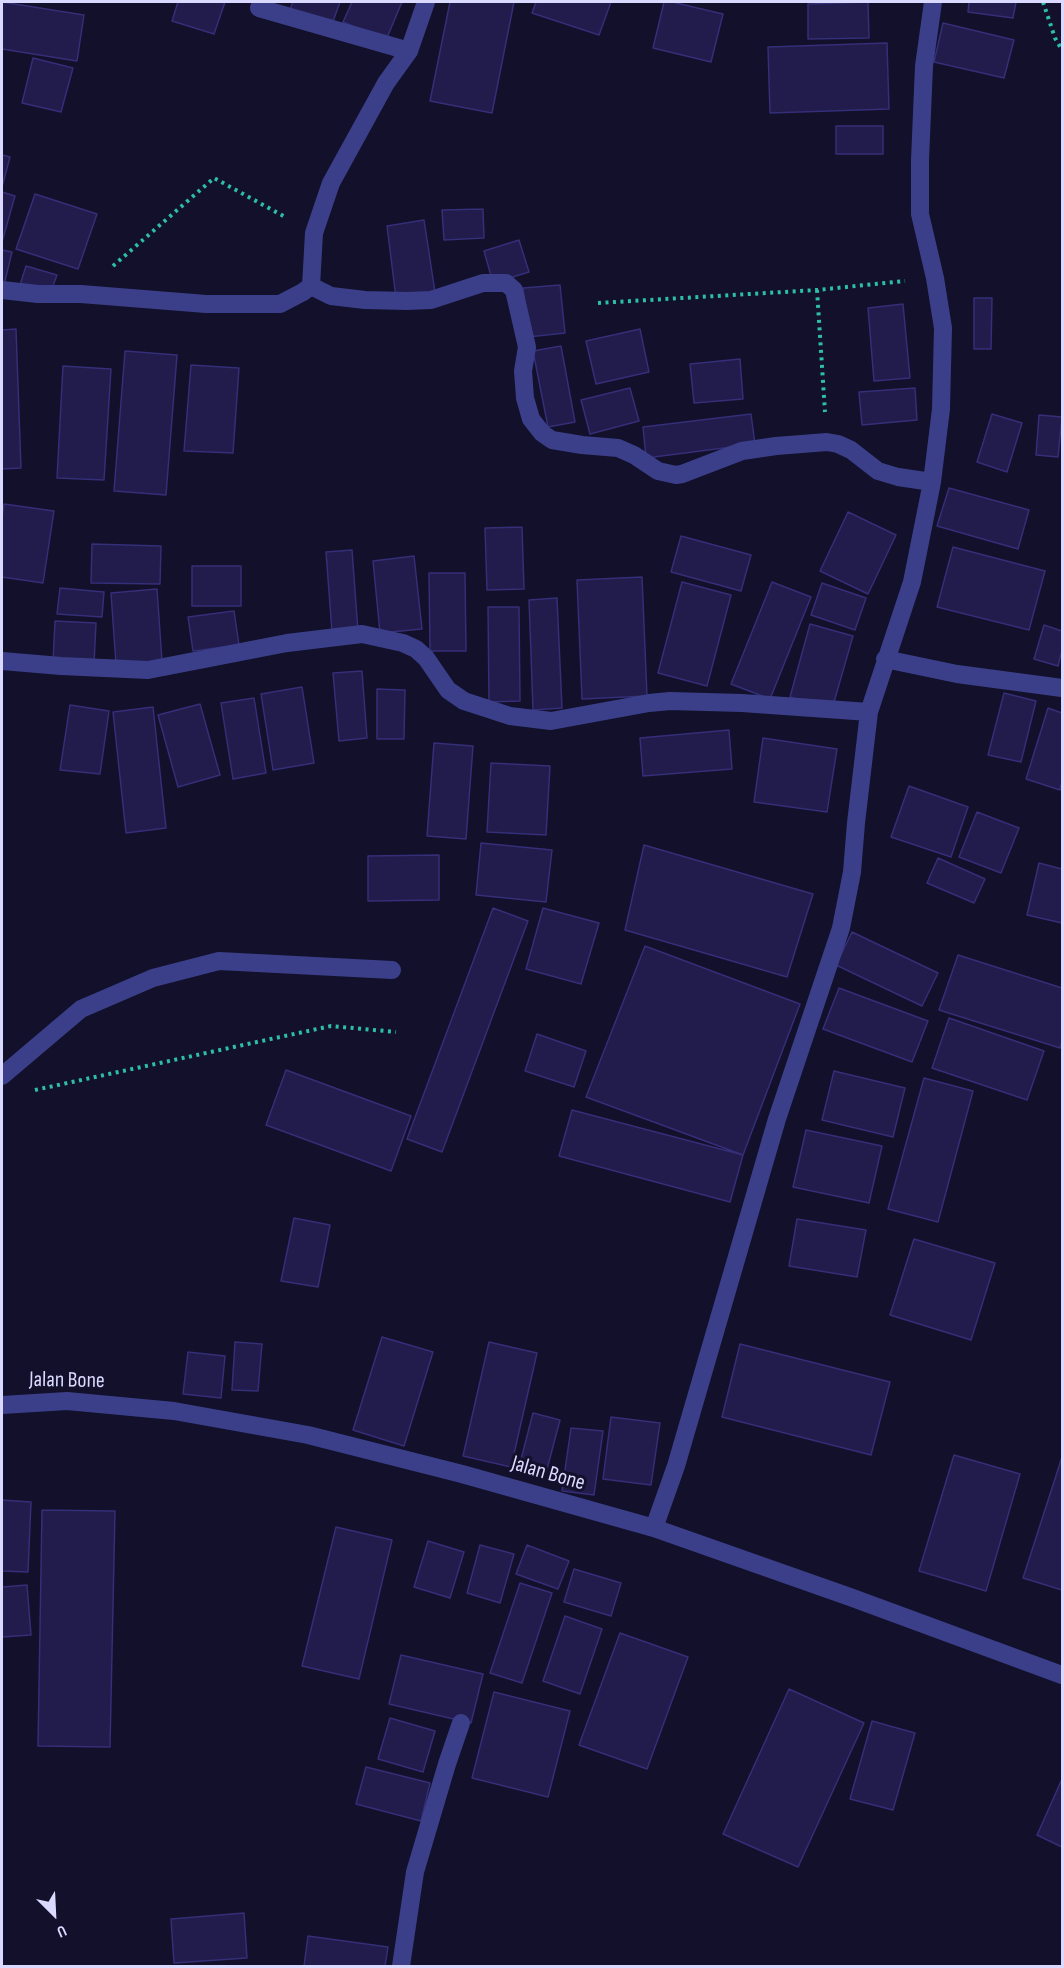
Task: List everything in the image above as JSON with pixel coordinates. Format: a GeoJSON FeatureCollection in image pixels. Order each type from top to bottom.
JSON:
{"type":"FeatureCollection","features":[{"type":"Feature","properties":{"kind":"street"},"geometry":{"type":"LineString","coordinates":[[2,290],[206,304],[279,304],[303,292],[311,286],[314,232],[331,183],[376,100],[409,51],[426,2]]}},
{"type":"Feature","properties":{"kind":"street"},"geometry":{"type":"LineString","coordinates":[[654,1528],[676,1466],[777,1119],[841,928],[852,872],[869,712],[912,582],[932,482],[941,409],[943,328],[935,278],[920,214],[924,66],[933,2]]}},
{"type":"Feature","properties":{"kind":"street"},"geometry":{"type":"LineString","coordinates":[[259,8],[409,51]]}},
{"type":"Feature","properties":{"kind":"street"},"geometry":{"type":"LineString","coordinates":[[311,286],[330,296],[407,301],[431,300],[483,283],[506,284],[514,290],[527,347],[523,371],[525,398],[531,419],[542,434],[552,440],[624,450],[658,471],[676,475],[742,451],[827,442],[851,450],[878,471],[898,477],[932,482]]}},
{"type":"Feature","properties":{"kind":"street"},"geometry":{"type":"LineString","coordinates":[[2,661],[147,670],[287,643],[362,634],[402,642],[416,649],[426,658],[448,690],[464,701],[510,716],[551,721],[670,701],[742,703],[869,712]]}},
{"type":"Feature","properties":{"kind":"street"},"geometry":{"type":"LineString","coordinates":[[885,659],[957,674],[1062,688]]}},
{"type":"Feature","properties":{"kind":"street"},"geometry":{"type":"LineString","coordinates":[[2,1077],[81,1009],[153,978],[219,962],[392,970]]}},
{"type":"Feature","properties":{"kind":"street","name":"Jalan Bone"},"geometry":{"type":"LineString","coordinates":[[2,1405],[67,1401],[174,1411],[308,1435],[462,1474],[654,1528],[850,1596],[1062,1675]]}},
{"type":"Feature","properties":{"kind":"street"},"geometry":{"type":"LineString","coordinates":[[401,1966],[415,1872],[461,1724]]}},
{"type":"Feature","properties":{"kind":"path"},"geometry":{"type":"LineString","coordinates":[[1043,2],[1055,38],[1062,50]]}},
{"type":"Feature","properties":{"kind":"path"},"geometry":{"type":"LineString","coordinates":[[81,294],[214,178],[314,232]]}},
{"type":"Feature","properties":{"kind":"path"},"geometry":{"type":"LineString","coordinates":[[598,303],[817,290],[935,278]]}},
{"type":"Feature","properties":{"kind":"path"},"geometry":{"type":"LineString","coordinates":[[817,290],[827,442]]}},
{"type":"Feature","properties":{"kind":"path"},"geometry":{"type":"LineString","coordinates":[[24,1092],[331,1026],[396,1032]]}},
{"type":"Feature","properties":{"kind":"building"},"geometry":{"type":"Polygon","coordinates":[[[2,2],[84,15],[77,61],[2,49],[2,2]]]}},
{"type":"Feature","properties":{"kind":"building"},"geometry":{"type":"Polygon","coordinates":[[[178,2],[225,2],[214,34],[172,21],[178,2]]]}},
{"type":"Feature","properties":{"kind":"building"},"geometry":{"type":"Polygon","coordinates":[[[293,2],[340,2],[331,27],[289,12],[293,2]]]}},
{"type":"Feature","properties":{"kind":"building"},"geometry":{"type":"Polygon","coordinates":[[[352,2],[402,2],[386,40],[343,22],[352,2]]]}},
{"type":"Feature","properties":{"kind":"building"},"geometry":{"type":"Polygon","coordinates":[[[450,2],[514,2],[492,113],[430,101],[450,2]]]}},
{"type":"Feature","properties":{"kind":"building"},"geometry":{"type":"Polygon","coordinates":[[[536,2],[611,2],[599,35],[532,13],[536,2]]]}},
{"type":"Feature","properties":{"kind":"building"},"geometry":{"type":"Polygon","coordinates":[[[664,2],[723,14],[711,62],[653,48],[664,2]]]}},
{"type":"Feature","properties":{"kind":"building"},"geometry":{"type":"Polygon","coordinates":[[[868,2],[869,38],[808,39],[808,4],[868,2]]]}},
{"type":"Feature","properties":{"kind":"building"},"geometry":{"type":"Polygon","coordinates":[[[969,2],[1016,2],[1013,18],[968,12],[969,2]]]}},
{"type":"Feature","properties":{"kind":"building"},"geometry":{"type":"Polygon","coordinates":[[[943,23],[1014,40],[1004,78],[934,62],[943,23]]]}},
{"type":"Feature","properties":{"kind":"building"},"geometry":{"type":"Polygon","coordinates":[[[887,43],[889,109],[770,113],[768,47],[887,43]]]}},
{"type":"Feature","properties":{"kind":"building"},"geometry":{"type":"Polygon","coordinates":[[[33,58],[73,68],[61,112],[22,103],[33,58]]]}},
{"type":"Feature","properties":{"kind":"building"},"geometry":{"type":"Polygon","coordinates":[[[836,126],[883,126],[883,154],[836,154],[836,126]]]}},
{"type":"Feature","properties":{"kind":"building"},"geometry":{"type":"Polygon","coordinates":[[[2,155],[10,157],[2,187],[2,155]]]}},
{"type":"Feature","properties":{"kind":"building"},"geometry":{"type":"Polygon","coordinates":[[[2,192],[15,196],[2,242],[2,192]]]}},
{"type":"Feature","properties":{"kind":"building"},"geometry":{"type":"Polygon","coordinates":[[[35,194],[97,214],[78,269],[16,249],[35,194]]]}},
{"type":"Feature","properties":{"kind":"building"},"geometry":{"type":"Polygon","coordinates":[[[483,209],[484,238],[444,240],[442,210],[483,209]]]}},
{"type":"Feature","properties":{"kind":"building"},"geometry":{"type":"Polygon","coordinates":[[[424,220],[435,292],[396,298],[387,226],[424,220]]]}},
{"type":"Feature","properties":{"kind":"building"},"geometry":{"type":"Polygon","coordinates":[[[519,240],[529,272],[493,283],[484,251],[519,240]]]}},
{"type":"Feature","properties":{"kind":"building"},"geometry":{"type":"Polygon","coordinates":[[[2,250],[12,252],[3,289],[2,288],[2,250]]]}},
{"type":"Feature","properties":{"kind":"building"},"geometry":{"type":"Polygon","coordinates":[[[26,266],[57,275],[50,294],[20,285],[26,266]]]}},
{"type":"Feature","properties":{"kind":"building"},"geometry":{"type":"Polygon","coordinates":[[[560,285],[565,333],[528,337],[523,288],[560,285]]]}},
{"type":"Feature","properties":{"kind":"building"},"geometry":{"type":"Polygon","coordinates":[[[974,298],[992,298],[991,349],[974,349],[974,298]]]}},
{"type":"Feature","properties":{"kind":"building"},"geometry":{"type":"Polygon","coordinates":[[[903,304],[910,378],[874,381],[868,308],[903,304]]]}},
{"type":"Feature","properties":{"kind":"building"},"geometry":{"type":"Polygon","coordinates":[[[16,329],[21,468],[2,469],[2,330],[16,329]]]}},
{"type":"Feature","properties":{"kind":"building"},"geometry":{"type":"Polygon","coordinates":[[[640,329],[649,372],[596,384],[586,341],[640,329]]]}},
{"type":"Feature","properties":{"kind":"building"},"geometry":{"type":"Polygon","coordinates":[[[561,346],[575,422],[548,427],[533,351],[561,346]]]}},
{"type":"Feature","properties":{"kind":"building"},"geometry":{"type":"Polygon","coordinates":[[[125,351],[177,355],[166,495],[114,491],[125,351]]]}},
{"type":"Feature","properties":{"kind":"building"},"geometry":{"type":"Polygon","coordinates":[[[740,359],[743,399],[694,403],[690,364],[740,359]]]}},
{"type":"Feature","properties":{"kind":"building"},"geometry":{"type":"Polygon","coordinates":[[[191,365],[239,368],[233,453],[184,451],[191,365]]]}},
{"type":"Feature","properties":{"kind":"building"},"geometry":{"type":"Polygon","coordinates":[[[63,366],[111,369],[104,480],[57,478],[63,366]]]}},
{"type":"Feature","properties":{"kind":"building"},"geometry":{"type":"Polygon","coordinates":[[[630,388],[639,421],[590,434],[581,400],[630,388]]]}},
{"type":"Feature","properties":{"kind":"building"},"geometry":{"type":"Polygon","coordinates":[[[915,388],[917,420],[862,425],[859,392],[915,388]]]}},
{"type":"Feature","properties":{"kind":"building"},"geometry":{"type":"Polygon","coordinates":[[[751,414],[755,444],[646,458],[643,427],[751,414]]]}},
{"type":"Feature","properties":{"kind":"building"},"geometry":{"type":"Polygon","coordinates":[[[992,414],[1022,423],[1007,472],[977,462],[992,414]]]}},
{"type":"Feature","properties":{"kind":"building"},"geometry":{"type":"Polygon","coordinates":[[[1039,415],[1062,417],[1058,457],[1036,455],[1039,415]]]}},
{"type":"Feature","properties":{"kind":"building"},"geometry":{"type":"Polygon","coordinates":[[[949,488],[1029,510],[1018,549],[937,526],[949,488]]]}},
{"type":"Feature","properties":{"kind":"building"},"geometry":{"type":"Polygon","coordinates":[[[4,504],[54,511],[43,583],[2,577],[4,504]]]}},
{"type":"Feature","properties":{"kind":"building"},"geometry":{"type":"Polygon","coordinates":[[[848,512],[896,535],[868,594],[820,571],[848,512]]]}},
{"type":"Feature","properties":{"kind":"building"},"geometry":{"type":"Polygon","coordinates":[[[522,527],[524,589],[487,590],[485,528],[522,527]]]}},
{"type":"Feature","properties":{"kind":"building"},"geometry":{"type":"Polygon","coordinates":[[[681,536],[751,555],[741,591],[671,572],[681,536]]]}},
{"type":"Feature","properties":{"kind":"building"},"geometry":{"type":"Polygon","coordinates":[[[92,544],[161,546],[160,584],[91,583],[92,544]]]}},
{"type":"Feature","properties":{"kind":"building"},"geometry":{"type":"Polygon","coordinates":[[[953,547],[1045,571],[1029,630],[937,607],[953,547]]]}},
{"type":"Feature","properties":{"kind":"building"},"geometry":{"type":"Polygon","coordinates":[[[352,550],[358,631],[332,632],[326,552],[352,550]]]}},
{"type":"Feature","properties":{"kind":"building"},"geometry":{"type":"Polygon","coordinates":[[[414,556],[422,629],[380,633],[373,561],[414,556]]]}},
{"type":"Feature","properties":{"kind":"building"},"geometry":{"type":"Polygon","coordinates":[[[192,566],[241,566],[241,606],[192,606],[192,566]]]}},
{"type":"Feature","properties":{"kind":"building"},"geometry":{"type":"Polygon","coordinates":[[[429,573],[465,573],[466,651],[430,651],[429,573]]]}},
{"type":"Feature","properties":{"kind":"building"},"geometry":{"type":"Polygon","coordinates":[[[642,577],[647,696],[582,699],[577,580],[642,577]]]}},
{"type":"Feature","properties":{"kind":"building"},"geometry":{"type":"Polygon","coordinates":[[[682,582],[731,595],[707,686],[658,673],[682,582]]]}},
{"type":"Feature","properties":{"kind":"building"},"geometry":{"type":"Polygon","coordinates":[[[772,582],[811,597],[770,699],[731,684],[772,582]]]}},
{"type":"Feature","properties":{"kind":"building"},"geometry":{"type":"Polygon","coordinates":[[[822,583],[866,598],[855,630],[811,615],[822,583]]]}},
{"type":"Feature","properties":{"kind":"building"},"geometry":{"type":"Polygon","coordinates":[[[60,588],[104,592],[102,617],[57,614],[60,588]]]}},
{"type":"Feature","properties":{"kind":"building"},"geometry":{"type":"Polygon","coordinates":[[[157,589],[162,661],[116,664],[111,593],[157,589]]]}},
{"type":"Feature","properties":{"kind":"building"},"geometry":{"type":"Polygon","coordinates":[[[557,598],[562,708],[533,710],[529,600],[557,598]]]}},
{"type":"Feature","properties":{"kind":"building"},"geometry":{"type":"Polygon","coordinates":[[[488,607],[519,607],[520,701],[489,702],[488,607]]]}},
{"type":"Feature","properties":{"kind":"building"},"geometry":{"type":"Polygon","coordinates":[[[234,611],[239,645],[193,651],[188,617],[234,611]]]}},
{"type":"Feature","properties":{"kind":"building"},"geometry":{"type":"Polygon","coordinates":[[[55,621],[96,623],[94,664],[53,662],[55,621]]]}},
{"type":"Feature","properties":{"kind":"building"},"geometry":{"type":"Polygon","coordinates":[[[810,624],[853,636],[832,709],[790,697],[810,624]]]}},
{"type":"Feature","properties":{"kind":"building"},"geometry":{"type":"Polygon","coordinates":[[[1044,625],[1062,631],[1062,650],[1058,666],[1034,659],[1044,625]]]}},
{"type":"Feature","properties":{"kind":"building"},"geometry":{"type":"Polygon","coordinates":[[[362,671],[367,738],[339,741],[333,673],[362,671]]]}},
{"type":"Feature","properties":{"kind":"building"},"geometry":{"type":"Polygon","coordinates":[[[302,687],[314,763],[273,770],[261,694],[302,687]]]}},
{"type":"Feature","properties":{"kind":"building"},"geometry":{"type":"Polygon","coordinates":[[[377,689],[405,690],[404,739],[377,739],[377,689]]]}},
{"type":"Feature","properties":{"kind":"building"},"geometry":{"type":"Polygon","coordinates":[[[1004,693],[1036,701],[1021,762],[988,755],[1004,693]]]}},
{"type":"Feature","properties":{"kind":"building"},"geometry":{"type":"Polygon","coordinates":[[[254,698],[266,773],[233,779],[221,703],[254,698]]]}},
{"type":"Feature","properties":{"kind":"building"},"geometry":{"type":"Polygon","coordinates":[[[200,704],[220,775],[178,787],[158,715],[200,704]]]}},
{"type":"Feature","properties":{"kind":"building"},"geometry":{"type":"Polygon","coordinates":[[[70,705],[109,711],[100,774],[60,770],[70,705]]]}},
{"type":"Feature","properties":{"kind":"building"},"geometry":{"type":"Polygon","coordinates":[[[153,707],[166,828],[126,833],[113,712],[153,707]]]}},
{"type":"Feature","properties":{"kind":"building"},"geometry":{"type":"Polygon","coordinates":[[[1048,708],[1062,713],[1060,790],[1026,779],[1048,708]]]}},
{"type":"Feature","properties":{"kind":"building"},"geometry":{"type":"Polygon","coordinates":[[[729,730],[732,769],[643,776],[640,738],[729,730]]]}},
{"type":"Feature","properties":{"kind":"building"},"geometry":{"type":"Polygon","coordinates":[[[763,738],[837,749],[827,812],[754,802],[763,738]]]}},
{"type":"Feature","properties":{"kind":"building"},"geometry":{"type":"Polygon","coordinates":[[[434,743],[473,746],[466,839],[427,836],[434,743]]]}},
{"type":"Feature","properties":{"kind":"building"},"geometry":{"type":"Polygon","coordinates":[[[491,763],[550,766],[546,835],[487,832],[491,763]]]}},
{"type":"Feature","properties":{"kind":"building"},"geometry":{"type":"Polygon","coordinates":[[[909,786],[968,807],[951,857],[891,837],[909,786]]]}},
{"type":"Feature","properties":{"kind":"building"},"geometry":{"type":"Polygon","coordinates":[[[977,812],[1019,828],[1001,873],[959,857],[977,812]]]}},
{"type":"Feature","properties":{"kind":"building"},"geometry":{"type":"Polygon","coordinates":[[[481,843],[552,850],[546,902],[476,895],[481,843]]]}},
{"type":"Feature","properties":{"kind":"building"},"geometry":{"type":"Polygon","coordinates":[[[644,845],[813,894],[787,977],[625,930],[644,845]]]}},
{"type":"Feature","properties":{"kind":"building"},"geometry":{"type":"Polygon","coordinates":[[[439,855],[439,900],[368,901],[368,856],[439,855]]]}},
{"type":"Feature","properties":{"kind":"building"},"geometry":{"type":"Polygon","coordinates":[[[938,858],[985,879],[974,903],[927,883],[938,858]]]}},
{"type":"Feature","properties":{"kind":"building"},"geometry":{"type":"Polygon","coordinates":[[[1039,863],[1062,869],[1062,923],[1027,915],[1039,863]]]}},
{"type":"Feature","properties":{"kind":"building"},"geometry":{"type":"Polygon","coordinates":[[[493,908],[528,921],[442,1152],[407,1139],[493,908]]]}},
{"type":"Feature","properties":{"kind":"building"},"geometry":{"type":"Polygon","coordinates":[[[543,908],[599,923],[581,984],[526,969],[543,908]]]}},
{"type":"Feature","properties":{"kind":"building"},"geometry":{"type":"Polygon","coordinates":[[[852,932],[938,973],[922,1006],[836,965],[852,932]]]}},
{"type":"Feature","properties":{"kind":"building"},"geometry":{"type":"Polygon","coordinates":[[[645,946],[800,1004],[743,1155],[586,1097],[645,946]]]}},
{"type":"Feature","properties":{"kind":"building"},"geometry":{"type":"Polygon","coordinates":[[[958,955],[1062,988],[1060,1048],[939,1010],[958,955]]]}},
{"type":"Feature","properties":{"kind":"building"},"geometry":{"type":"Polygon","coordinates":[[[839,988],[928,1021],[912,1062],[823,1029],[839,988]]]}},
{"type":"Feature","properties":{"kind":"building"},"geometry":{"type":"Polygon","coordinates":[[[949,1018],[1044,1051],[1027,1100],[932,1068],[949,1018]]]}},
{"type":"Feature","properties":{"kind":"building"},"geometry":{"type":"Polygon","coordinates":[[[537,1034],[586,1051],[574,1087],[525,1071],[537,1034]]]}},
{"type":"Feature","properties":{"kind":"building"},"geometry":{"type":"Polygon","coordinates":[[[286,1070],[411,1116],[391,1171],[266,1125],[286,1070]]]}},
{"type":"Feature","properties":{"kind":"building"},"geometry":{"type":"Polygon","coordinates":[[[834,1071],[905,1088],[893,1137],[822,1120],[834,1071]]]}},
{"type":"Feature","properties":{"kind":"building"},"geometry":{"type":"Polygon","coordinates":[[[924,1078],[973,1091],[938,1222],[888,1209],[924,1078]]]}},
{"type":"Feature","properties":{"kind":"building"},"geometry":{"type":"Polygon","coordinates":[[[572,1110],[743,1155],[730,1202],[559,1156],[572,1110]]]}},
{"type":"Feature","properties":{"kind":"building"},"geometry":{"type":"Polygon","coordinates":[[[806,1130],[882,1146],[869,1203],[793,1187],[806,1130]]]}},
{"type":"Feature","properties":{"kind":"building"},"geometry":{"type":"Polygon","coordinates":[[[294,1218],[330,1225],[318,1287],[281,1281],[294,1218]]]}},
{"type":"Feature","properties":{"kind":"building"},"geometry":{"type":"Polygon","coordinates":[[[797,1219],[866,1230],[857,1277],[789,1266],[797,1219]]]}},
{"type":"Feature","properties":{"kind":"building"},"geometry":{"type":"Polygon","coordinates":[[[914,1239],[995,1263],[971,1340],[890,1315],[914,1239]]]}},
{"type":"Feature","properties":{"kind":"building"},"geometry":{"type":"Polygon","coordinates":[[[382,1337],[433,1352],[404,1446],[353,1430],[382,1337]]]}},
{"type":"Feature","properties":{"kind":"building"},"geometry":{"type":"Polygon","coordinates":[[[235,1342],[262,1344],[258,1391],[232,1390],[235,1342]]]}},
{"type":"Feature","properties":{"kind":"building"},"geometry":{"type":"Polygon","coordinates":[[[489,1342],[537,1353],[511,1467],[463,1456],[489,1342]]]}},
{"type":"Feature","properties":{"kind":"building"},"geometry":{"type":"Polygon","coordinates":[[[740,1344],[890,1382],[871,1455],[722,1417],[740,1344]]]}},
{"type":"Feature","properties":{"kind":"building"},"geometry":{"type":"Polygon","coordinates":[[[188,1352],[225,1356],[221,1398],[183,1394],[188,1352]]]}},
{"type":"Feature","properties":{"kind":"building"},"geometry":{"type":"Polygon","coordinates":[[[533,1413],[560,1420],[546,1473],[519,1467],[533,1413]]]}},
{"type":"Feature","properties":{"kind":"building"},"geometry":{"type":"Polygon","coordinates":[[[611,1417],[660,1423],[651,1485],[603,1479],[611,1417]]]}},
{"type":"Feature","properties":{"kind":"building"},"geometry":{"type":"Polygon","coordinates":[[[571,1428],[603,1431],[594,1495],[562,1491],[571,1428]]]}},
{"type":"Feature","properties":{"kind":"building"},"geometry":{"type":"Polygon","coordinates":[[[954,1455],[1020,1474],[986,1591],[919,1571],[954,1455]]]}},
{"type":"Feature","properties":{"kind":"building"},"geometry":{"type":"Polygon","coordinates":[[[1062,1457],[1062,1590],[1023,1578],[1062,1457]]]}},
{"type":"Feature","properties":{"kind":"building"},"geometry":{"type":"Polygon","coordinates":[[[2,1500],[31,1502],[28,1572],[2,1571],[2,1500]]]}},
{"type":"Feature","properties":{"kind":"building"},"geometry":{"type":"Polygon","coordinates":[[[42,1510],[115,1511],[110,1747],[38,1746],[42,1510]]]}},
{"type":"Feature","properties":{"kind":"building"},"geometry":{"type":"Polygon","coordinates":[[[336,1527],[392,1540],[359,1679],[302,1666],[336,1527]]]}},
{"type":"Feature","properties":{"kind":"building"},"geometry":{"type":"Polygon","coordinates":[[[428,1541],[464,1552],[450,1598],[414,1587],[428,1541]]]}},
{"type":"Feature","properties":{"kind":"building"},"geometry":{"type":"Polygon","coordinates":[[[480,1545],[514,1554],[500,1603],[467,1593],[480,1545]]]}},
{"type":"Feature","properties":{"kind":"building"},"geometry":{"type":"Polygon","coordinates":[[[527,1545],[569,1561],[558,1589],[516,1574],[527,1545]]]}},
{"type":"Feature","properties":{"kind":"building"},"geometry":{"type":"Polygon","coordinates":[[[574,1569],[621,1583],[611,1616],[564,1602],[574,1569]]]}},
{"type":"Feature","properties":{"kind":"building"},"geometry":{"type":"Polygon","coordinates":[[[520,1583],[552,1593],[522,1683],[490,1673],[520,1583]]]}},
{"type":"Feature","properties":{"kind":"building"},"geometry":{"type":"Polygon","coordinates":[[[27,1585],[31,1635],[2,1637],[2,1587],[27,1585]]]}},
{"type":"Feature","properties":{"kind":"building"},"geometry":{"type":"Polygon","coordinates":[[[565,1616],[602,1629],[580,1694],[543,1681],[565,1616]]]}},
{"type":"Feature","properties":{"kind":"building"},"geometry":{"type":"Polygon","coordinates":[[[620,1633],[688,1657],[647,1769],[579,1745],[620,1633]]]}},
{"type":"Feature","properties":{"kind":"building"},"geometry":{"type":"Polygon","coordinates":[[[401,1655],[483,1674],[471,1723],[389,1704],[401,1655]]]}},
{"type":"Feature","properties":{"kind":"building"},"geometry":{"type":"Polygon","coordinates":[[[789,1689],[864,1723],[798,1867],[723,1834],[789,1689]]]}},
{"type":"Feature","properties":{"kind":"building"},"geometry":{"type":"Polygon","coordinates":[[[494,1692],[570,1711],[548,1797],[472,1778],[494,1692]]]}},
{"type":"Feature","properties":{"kind":"building"},"geometry":{"type":"Polygon","coordinates":[[[390,1718],[435,1731],[423,1772],[378,1759],[390,1718]]]}},
{"type":"Feature","properties":{"kind":"building"},"geometry":{"type":"Polygon","coordinates":[[[872,1721],[915,1733],[893,1810],[850,1799],[872,1721]]]}},
{"type":"Feature","properties":{"kind":"building"},"geometry":{"type":"Polygon","coordinates":[[[366,1767],[430,1783],[421,1821],[356,1804],[366,1767]]]}},
{"type":"Feature","properties":{"kind":"building"},"geometry":{"type":"Polygon","coordinates":[[[1062,1779],[1062,1847],[1037,1835],[1062,1779]]]}},
{"type":"Feature","properties":{"kind":"building"},"geometry":{"type":"Polygon","coordinates":[[[244,1913],[247,1958],[174,1963],[171,1919],[244,1913]]]}},
{"type":"Feature","properties":{"kind":"building"},"geometry":{"type":"Polygon","coordinates":[[[308,1936],[388,1947],[385,1966],[304,1966],[308,1936]]]}}]}
